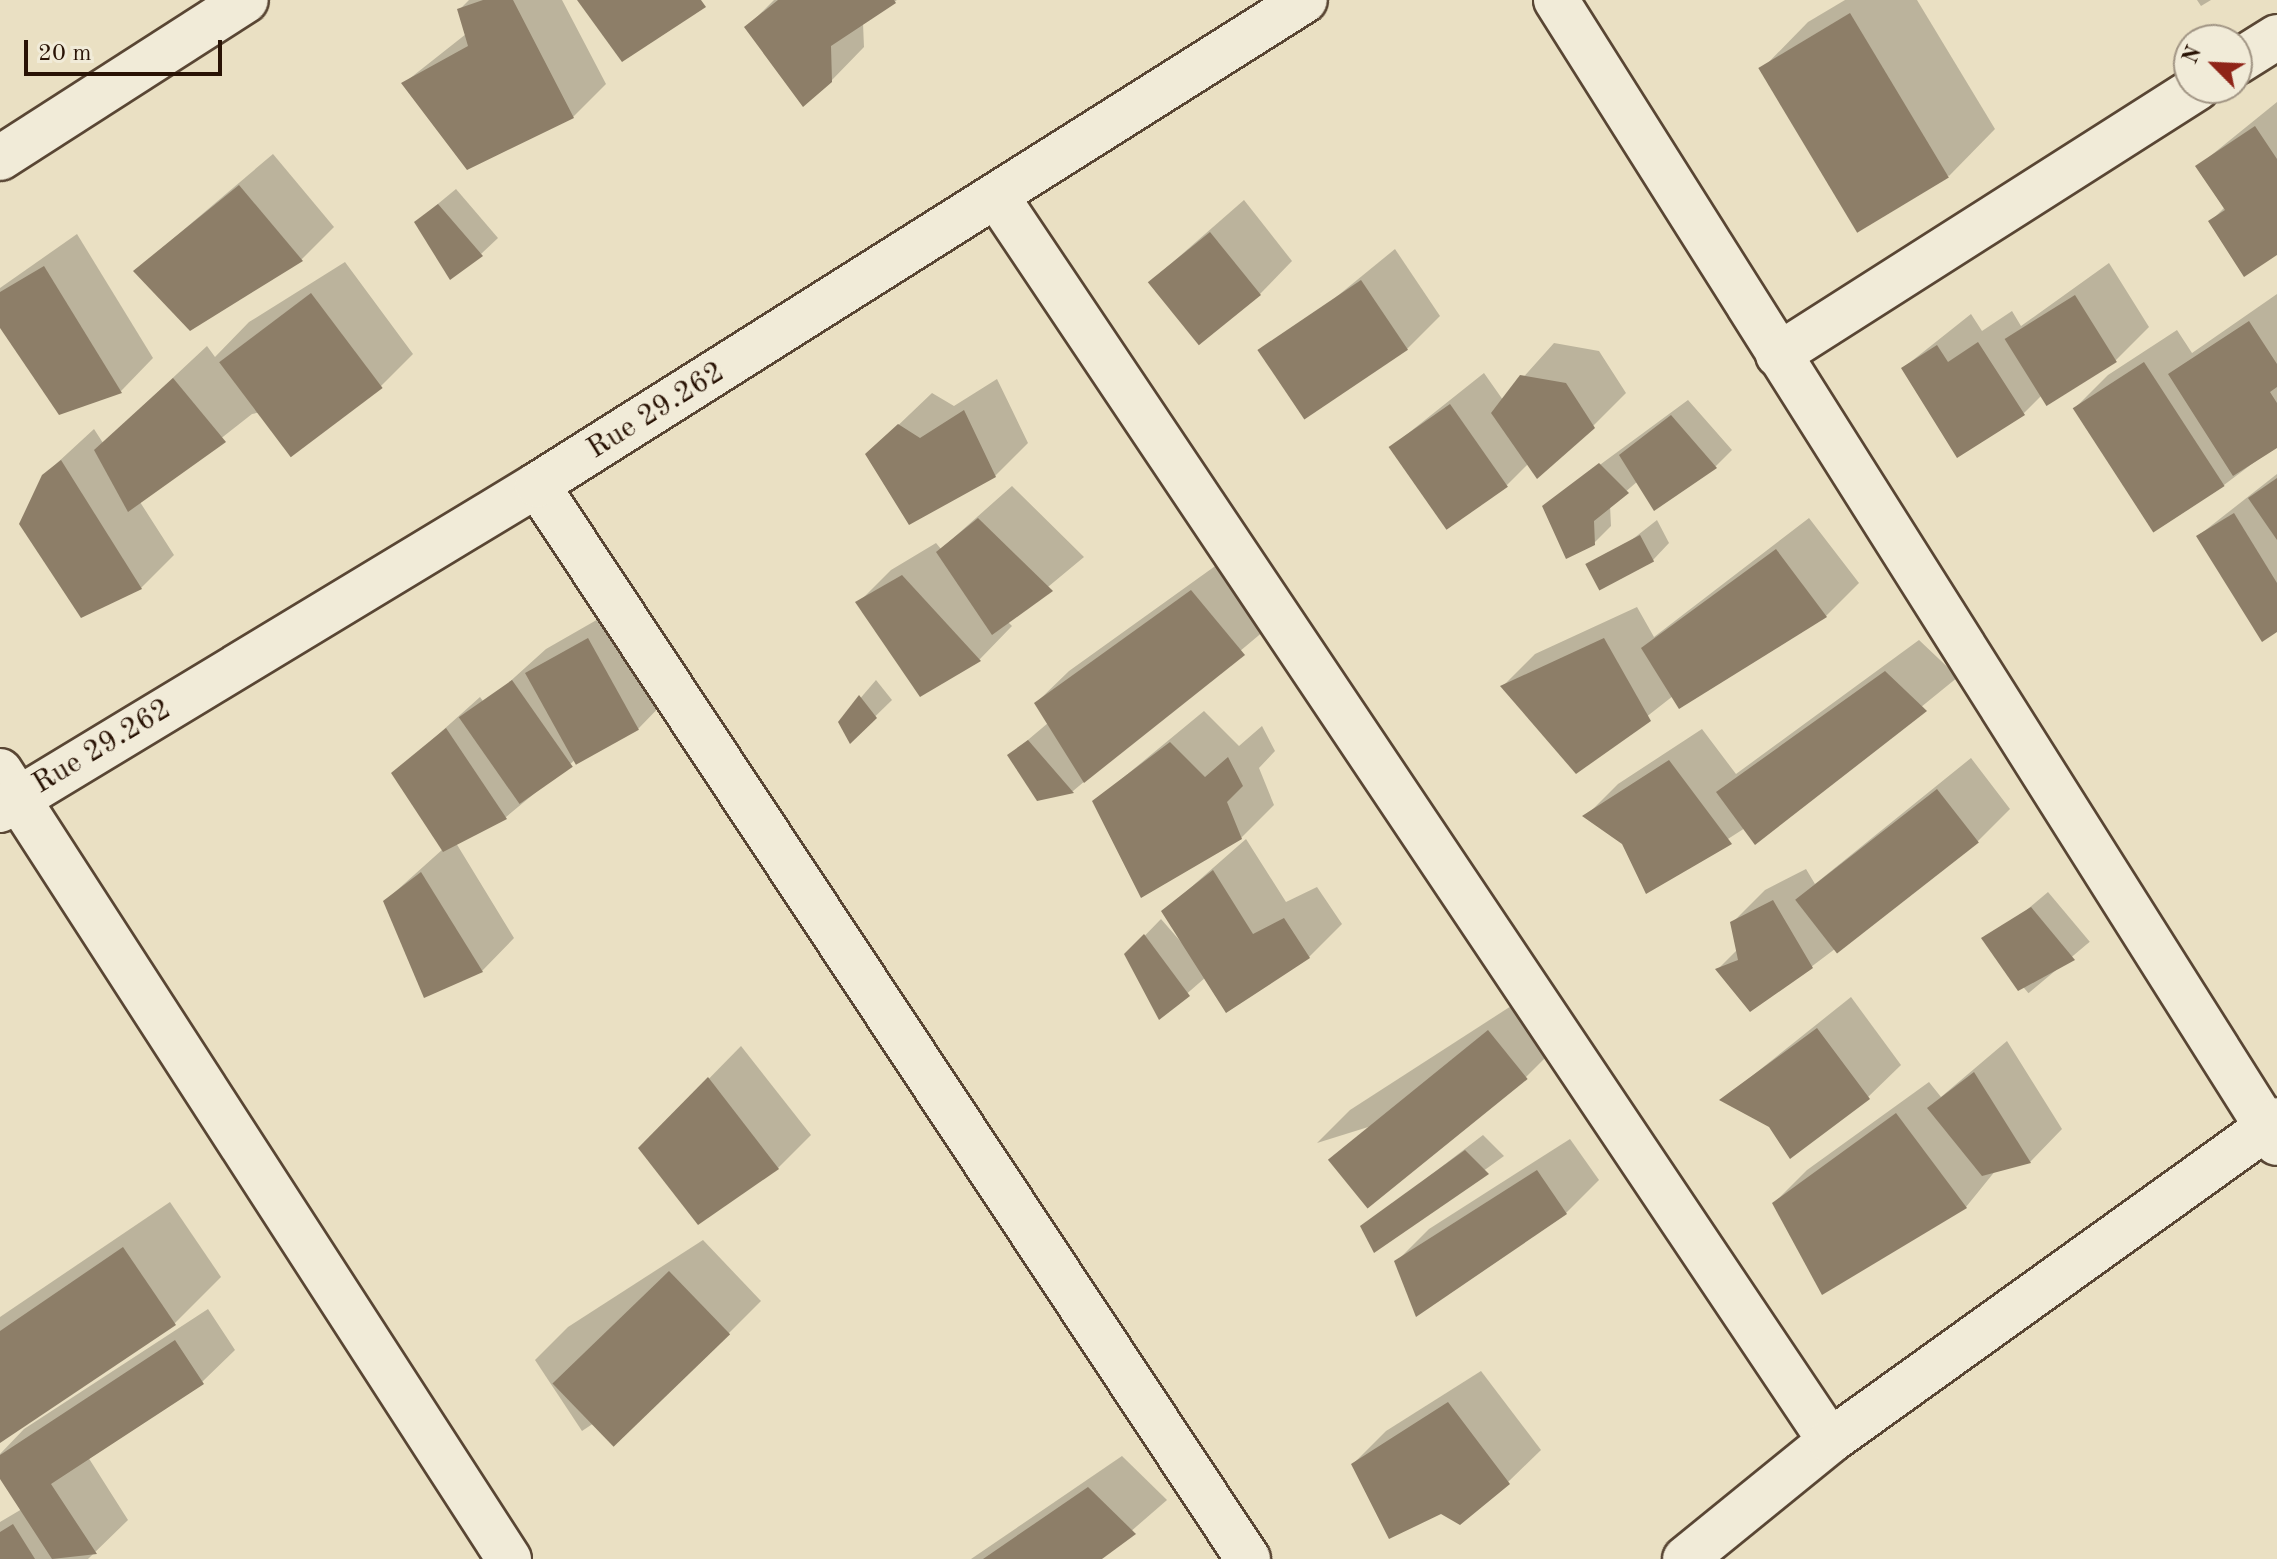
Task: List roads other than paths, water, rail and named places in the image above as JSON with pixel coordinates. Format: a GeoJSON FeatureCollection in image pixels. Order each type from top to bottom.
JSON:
{"type":"FeatureCollection","features":[{"type":"Feature","properties":{"kind":"street"},"geometry":{"type":"LineString","coordinates":[[0,158],[246,0]]}},
{"type":"Feature","properties":{"kind":"street","name":"Rue 29.262"},"geometry":{"type":"LineString","coordinates":[[6,793],[537,485],[1305,0]]}},
{"type":"Feature","properties":{"kind":"street"},"geometry":{"type":"LineString","coordinates":[[1556,0],[1778,355],[2274,1130],[1830,1441],[1685,1559]]}},
{"type":"Feature","properties":{"kind":"street"},"geometry":{"type":"LineString","coordinates":[[2253,52],[2277,37]]}},
{"type":"Feature","properties":{"kind":"street"},"geometry":{"type":"LineString","coordinates":[[1778,355],[2173,103]]}},
{"type":"Feature","properties":{"kind":"street"},"geometry":{"type":"LineString","coordinates":[[997,197],[1830,1441]]}},
{"type":"Feature","properties":{"kind":"street"},"geometry":{"type":"LineString","coordinates":[[537,485],[1248,1559]]}},
{"type":"Feature","properties":{"kind":"street"},"geometry":{"type":"LineString","coordinates":[[6,793],[509,1559]]}}]}
